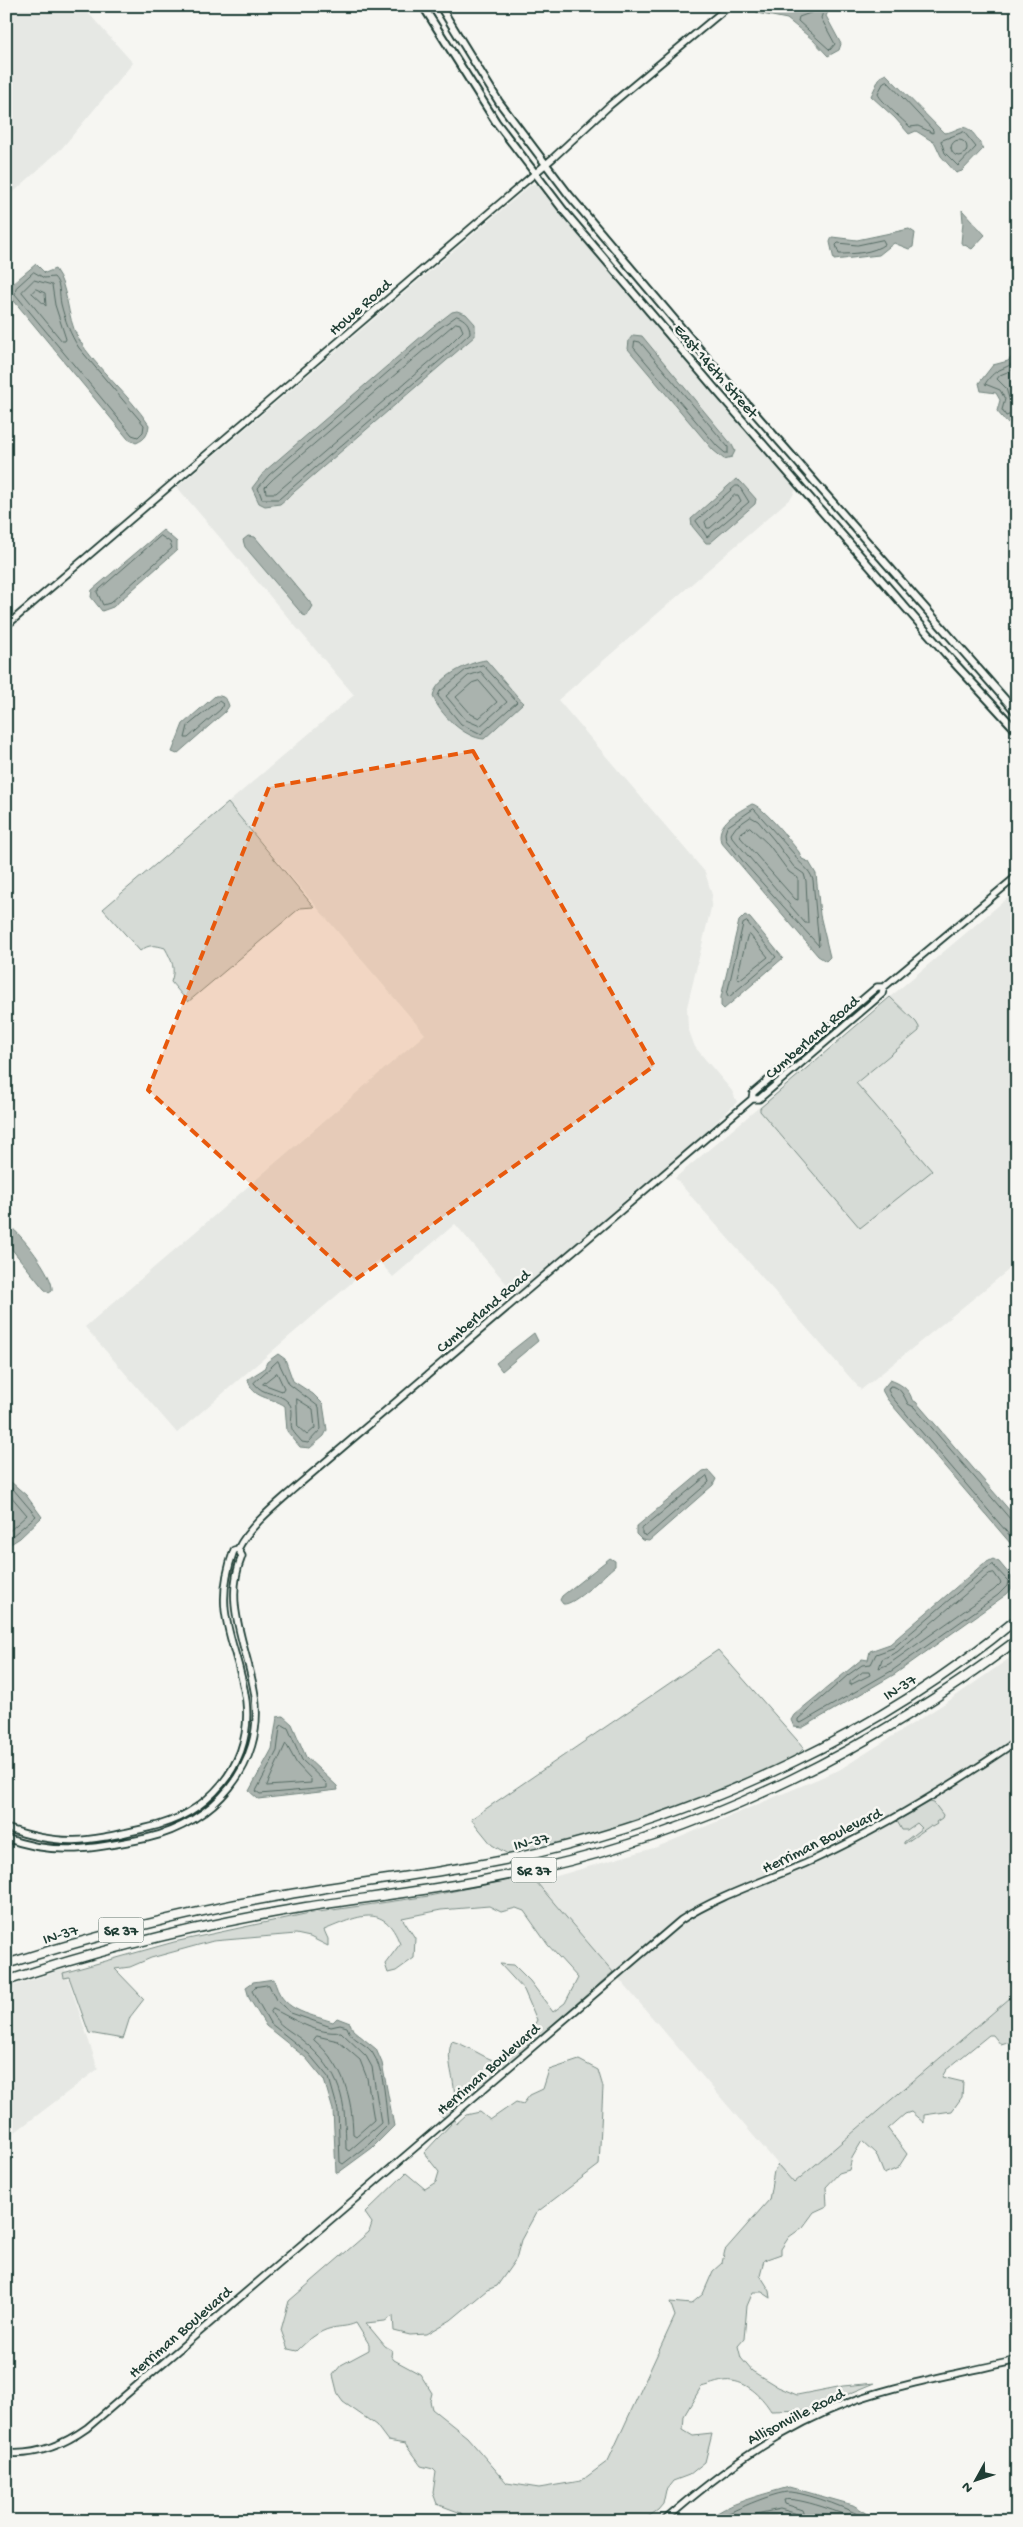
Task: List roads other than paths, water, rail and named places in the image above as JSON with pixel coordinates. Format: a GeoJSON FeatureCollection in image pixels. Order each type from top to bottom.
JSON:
{"type":"FeatureCollection","features":[{"type":"Feature","properties":{"kind":"highway","name":"IN-37"},"geometry":{"type":"LineString","coordinates":[[6,1964],[137,1926],[254,1900],[508,1859],[589,1839],[658,1817],[756,1778],[854,1729],[935,1679],[1017,1619]]}},
{"type":"Feature","properties":{"kind":"highway","name":"IN-37"},"geometry":{"type":"LineString","coordinates":[[6,1981],[109,1950],[200,1928],[305,1907],[497,1878],[569,1862],[634,1842],[755,1797],[854,1748],[957,1684],[1017,1640]]}},
{"type":"Feature","properties":{"kind":"highway"},"geometry":{"type":"LineString","coordinates":[[6,1960],[41,1949],[56,1948]]}},
{"type":"Feature","properties":{"kind":"main road","name":"East 146th Street"},"geometry":{"type":"LineString","coordinates":[[423,6],[477,95],[534,174],[716,390],[946,654],[1017,731]]}},
{"type":"Feature","properties":{"kind":"main road","name":"East 146th Street"},"geometry":{"type":"LineString","coordinates":[[440,6],[484,79],[545,164],[718,371],[1017,713]]}},
{"type":"Feature","properties":{"kind":"street","name":"Howe Road"},"geometry":{"type":"LineString","coordinates":[[6,626],[534,174],[610,105],[730,6]]}},
{"type":"Feature","properties":{"kind":"street","name":"Cumberland Road"},"geometry":{"type":"LineString","coordinates":[[6,1828],[31,1836],[61,1841],[96,1839],[176,1820],[198,1807],[221,1786],[240,1751],[246,1726],[244,1693],[227,1628],[224,1607],[228,1569],[234,1550],[238,1549],[262,1519],[297,1486],[752,1099],[753,1093],[877,987],[884,987],[1017,876]]}},
{"type":"Feature","properties":{"kind":"street"},"geometry":{"type":"LineString","coordinates":[[6,1838],[52,1850],[74,1851],[102,1848],[176,1830],[200,1816],[225,1795],[243,1769],[250,1751],[256,1724],[255,1694],[235,1613],[235,1585],[242,1556],[238,1549]]}},
{"type":"Feature","properties":{"kind":"street","name":"Herriman Boulevard"},"geometry":{"type":"LineString","coordinates":[[6,2453],[27,2453],[50,2449],[87,2428],[681,1920],[703,1907],[812,1860],[876,1829],[942,1791],[1017,1741]]}},
{"type":"Feature","properties":{"kind":"street","name":"Allisonville Road"},"geometry":{"type":"LineString","coordinates":[[664,2521],[733,2464],[775,2437],[824,2413],[882,2392],[1017,2360]]}},
{"type":"Feature","properties":{"kind":"water"},"geometry":{"type":"Polygon","coordinates":[[[757,6],[793,6],[800,12],[813,6],[831,6],[826,16],[841,44],[839,50],[828,56],[812,39],[787,19],[757,13],[757,6]]]}},
{"type":"Feature","properties":{"kind":"water"},"geometry":{"type":"Polygon","coordinates":[[[886,74],[944,133],[964,127],[974,134],[983,149],[962,171],[956,173],[941,156],[935,143],[916,131],[909,134],[871,96],[880,77],[886,74]]]}},
{"type":"Feature","properties":{"kind":"water"},"geometry":{"type":"Polygon","coordinates":[[[962,210],[985,235],[972,249],[961,243],[962,210]]]}},
{"type":"Feature","properties":{"kind":"water"},"geometry":{"type":"Polygon","coordinates":[[[909,229],[915,233],[913,247],[909,249],[894,243],[879,255],[834,260],[830,242],[832,237],[857,240],[909,229]]]}},
{"type":"Feature","properties":{"kind":"water"},"geometry":{"type":"Polygon","coordinates":[[[36,264],[45,273],[55,269],[60,276],[71,320],[78,338],[94,361],[149,425],[146,436],[142,440],[136,443],[128,439],[10,296],[11,285],[36,264]]]}},
{"type":"Feature","properties":{"kind":"water"},"geometry":{"type":"Polygon","coordinates":[[[457,311],[466,314],[475,324],[475,336],[280,504],[265,506],[259,503],[252,488],[265,471],[430,329],[452,312],[457,311]]]}},
{"type":"Feature","properties":{"kind":"water"},"geometry":{"type":"Polygon","coordinates":[[[633,335],[642,336],[732,445],[735,451],[732,457],[724,459],[713,450],[628,349],[629,340],[633,335]]]}},
{"type":"Feature","properties":{"kind":"water"},"geometry":{"type":"Polygon","coordinates":[[[1017,351],[1017,415],[1007,423],[997,411],[1000,400],[996,393],[981,391],[979,383],[993,365],[1008,361],[1017,351]]]}},
{"type":"Feature","properties":{"kind":"water"},"geometry":{"type":"Polygon","coordinates":[[[736,479],[756,499],[755,504],[710,543],[706,543],[692,526],[691,519],[736,479]]]}},
{"type":"Feature","properties":{"kind":"water"},"geometry":{"type":"Polygon","coordinates":[[[163,530],[177,542],[177,550],[113,607],[102,611],[91,597],[92,590],[163,530]]]}},
{"type":"Feature","properties":{"kind":"water"},"geometry":{"type":"Polygon","coordinates":[[[248,536],[255,537],[313,606],[307,616],[303,615],[245,547],[243,540],[248,536]]]}},
{"type":"Feature","properties":{"kind":"water"},"geometry":{"type":"Polygon","coordinates":[[[486,660],[523,703],[484,739],[477,738],[461,730],[441,710],[433,696],[435,689],[440,683],[454,672],[479,661],[486,660]]]}},
{"type":"Feature","properties":{"kind":"water"},"geometry":{"type":"Polygon","coordinates":[[[215,696],[226,699],[229,706],[225,712],[177,754],[172,752],[183,724],[215,696]]]}},
{"type":"Feature","properties":{"kind":"water"},"geometry":{"type":"Polygon","coordinates":[[[752,804],[757,806],[776,825],[799,852],[802,859],[809,862],[816,874],[820,915],[830,957],[826,961],[818,956],[721,842],[721,829],[724,824],[734,815],[752,804]]]}},
{"type":"Feature","properties":{"kind":"water"},"geometry":{"type":"Polygon","coordinates":[[[745,915],[750,918],[783,958],[724,1009],[721,1006],[721,997],[739,921],[745,915]]]}},
{"type":"Feature","properties":{"kind":"water"},"geometry":{"type":"Polygon","coordinates":[[[6,1223],[27,1244],[42,1265],[51,1284],[52,1291],[49,1293],[6,1242],[6,1223]]]}},
{"type":"Feature","properties":{"kind":"water"},"geometry":{"type":"Polygon","coordinates":[[[534,1333],[538,1341],[502,1371],[496,1363],[534,1333]]]}},
{"type":"Feature","properties":{"kind":"water"},"geometry":{"type":"Polygon","coordinates":[[[278,1354],[285,1359],[293,1381],[313,1394],[323,1404],[327,1430],[324,1436],[310,1448],[300,1447],[287,1431],[285,1406],[263,1397],[250,1386],[248,1379],[264,1369],[267,1362],[278,1354]]]}},
{"type":"Feature","properties":{"kind":"water"},"geometry":{"type":"Polygon","coordinates":[[[890,1380],[907,1390],[912,1400],[916,1402],[1017,1519],[1017,1551],[887,1399],[882,1390],[890,1380]]]}},
{"type":"Feature","properties":{"kind":"water"},"geometry":{"type":"Polygon","coordinates":[[[708,1470],[716,1479],[713,1485],[649,1541],[642,1540],[636,1534],[636,1527],[703,1471],[708,1470]]]}},
{"type":"Feature","properties":{"kind":"water"},"geometry":{"type":"Polygon","coordinates":[[[11,1482],[26,1495],[42,1517],[20,1538],[6,1547],[6,1484],[11,1482]]]}},
{"type":"Feature","properties":{"kind":"water"},"geometry":{"type":"Polygon","coordinates":[[[610,1558],[615,1561],[615,1566],[582,1595],[563,1604],[560,1600],[562,1596],[610,1558]]]}},
{"type":"Feature","properties":{"kind":"water"},"geometry":{"type":"Polygon","coordinates":[[[993,1559],[999,1562],[1014,1580],[1012,1588],[1007,1594],[895,1674],[802,1728],[794,1727],[791,1720],[794,1715],[862,1659],[868,1660],[870,1651],[890,1644],[983,1564],[993,1559]]]}},
{"type":"Feature","properties":{"kind":"water"},"geometry":{"type":"Polygon","coordinates":[[[283,1716],[292,1724],[306,1757],[337,1786],[338,1790],[258,1799],[249,1791],[272,1749],[277,1717],[283,1716]]]}},
{"type":"Feature","properties":{"kind":"water"},"geometry":{"type":"Polygon","coordinates":[[[274,1979],[277,1990],[282,1998],[296,2009],[333,2022],[337,2018],[350,2023],[353,2030],[376,2049],[382,2063],[394,2126],[372,2148],[338,2173],[336,2172],[333,2110],[324,2080],[306,2058],[266,2026],[249,1998],[246,1987],[253,1982],[274,1979]]]}},
{"type":"Feature","properties":{"kind":"water"},"geometry":{"type":"Polygon","coordinates":[[[789,2487],[853,2505],[880,2521],[805,2521],[780,2514],[752,2521],[706,2521],[735,2504],[789,2487]]]}}]}
